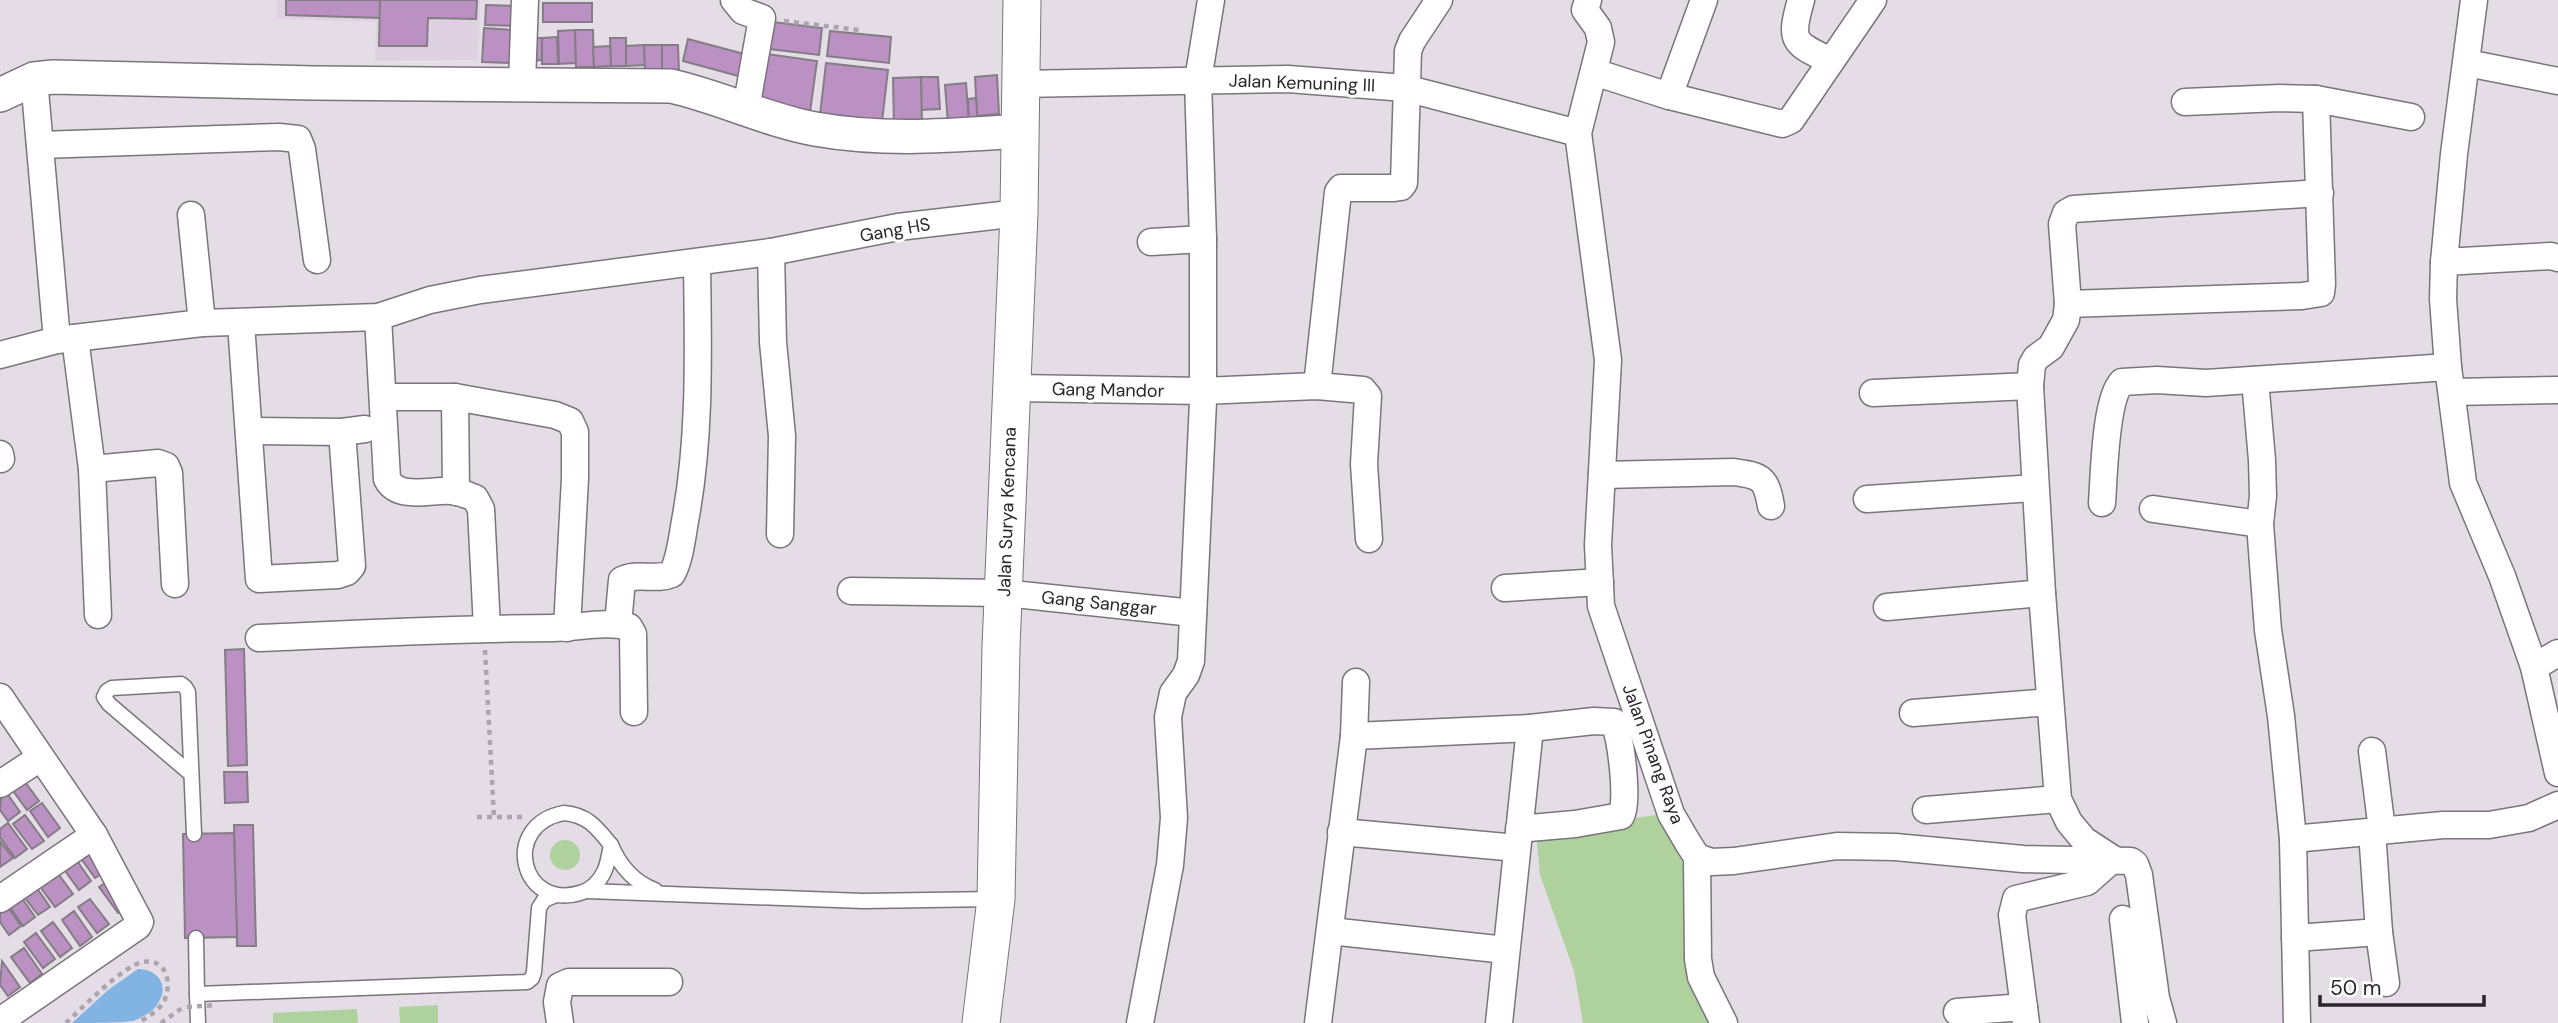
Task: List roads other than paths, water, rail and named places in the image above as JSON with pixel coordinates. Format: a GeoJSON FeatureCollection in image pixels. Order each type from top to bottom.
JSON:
{"type":"FeatureCollection","features":[{"type":"Feature","properties":{"kind":"main road","name":"Jalan Surya Kencana"},"geometry":{"type":"LineString","coordinates":[[981,1023],[996,899],[1004,593],[1019,213],[1022,0]]}},
{"type":"Feature","properties":{"kind":"street"},"geometry":{"type":"LineString","coordinates":[[522,83],[526,0]]}},
{"type":"Feature","properties":{"kind":"street"},"geometry":{"type":"LineString","coordinates":[[734,0],[743,12],[762,18],[746,109]]}},
{"type":"Feature","properties":{"kind":"street"},"geometry":{"type":"LineString","coordinates":[[1140,1023],[1170,865],[1174,818],[1168,716],[1173,693],[1186,675],[1191,661],[1203,391],[1203,239],[1198,80],[1211,0]]}},
{"type":"Feature","properties":{"kind":"street"},"geometry":{"type":"LineString","coordinates":[[1317,386],[1338,192],[1341,188],[1399,188],[1404,183],[1408,51],[1439,0]]}},
{"type":"Feature","properties":{"kind":"street"},"geometry":{"type":"LineString","coordinates":[[1578,133],[1601,42],[1601,35],[1585,10],[1588,0]]}},
{"type":"Feature","properties":{"kind":"street"},"geometry":{"type":"LineString","coordinates":[[1669,96],[1704,0]]}},
{"type":"Feature","properties":{"kind":"street"},"geometry":{"type":"LineString","coordinates":[[1801,0],[1794,26],[1796,39],[1810,51],[1831,61]]}},
{"type":"Feature","properties":{"kind":"street"},"geometry":{"type":"LineString","coordinates":[[1594,72],[1669,96],[1782,124],[1791,120],[1873,0]]}},
{"type":"Feature","properties":{"kind":"street"},"geometry":{"type":"LineString","coordinates":[[2474,0],[2468,63],[2454,154],[2444,262],[2443,299],[2450,379],[2463,483],[2497,565],[2534,667],[2558,773]]}},
{"type":"Feature","properties":{"kind":"street"},"geometry":{"type":"LineString","coordinates":[[2468,63],[2558,81]]}},
{"type":"Feature","properties":{"kind":"street"},"geometry":{"type":"LineString","coordinates":[[0,95],[34,79],[53,77],[314,83],[671,86],[703,93],[813,129],[900,136],[1019,131]]}},
{"type":"Feature","properties":{"kind":"street"},"geometry":{"type":"LineString","coordinates":[[34,79],[40,145],[66,339],[92,468],[98,615]]}},
{"type":"Feature","properties":{"kind":"street","name":"Jalan Kemuning III"},"geometry":{"type":"LineString","coordinates":[[1020,84],[1288,79],[1405,88],[1578,133]]}},
{"type":"Feature","properties":{"kind":"street"},"geometry":{"type":"LineString","coordinates":[[2068,304],[2302,296],[2321,293],[2316,99]]}},
{"type":"Feature","properties":{"kind":"street"},"geometry":{"type":"LineString","coordinates":[[2185,102],[2316,99],[2411,117]]}},
{"type":"Feature","properties":{"kind":"street","name":"Jalan Pinang Raya"},"geometry":{"type":"LineString","coordinates":[[1578,133],[1606,344],[1598,545],[1601,606],[1671,814],[1697,856]]}},
{"type":"Feature","properties":{"kind":"street"},"geometry":{"type":"LineString","coordinates":[[40,145],[279,137],[298,139],[302,149],[317,260]]}},
{"type":"Feature","properties":{"kind":"street"},"geometry":{"type":"LineString","coordinates":[[2113,859],[2084,840],[2069,822],[2058,799],[2050,702],[2030,386],[2032,365],[2043,351],[2051,346],[2066,320],[2068,304],[2062,224],[2066,213],[2073,209],[2320,192]]}},
{"type":"Feature","properties":{"kind":"street","name":"Gang HS"},"geometry":{"type":"LineString","coordinates":[[0,355],[66,339],[202,323],[378,317],[430,300],[480,290],[771,252],[898,228],[1019,213]]}},
{"type":"Feature","properties":{"kind":"street"},"geometry":{"type":"LineString","coordinates":[[191,215],[202,323]]}},
{"type":"Feature","properties":{"kind":"street"},"geometry":{"type":"LineString","coordinates":[[1151,242],[1203,239]]}},
{"type":"Feature","properties":{"kind":"street"},"geometry":{"type":"LineString","coordinates":[[771,252],[773,342],[782,436],[780,534]]}},
{"type":"Feature","properties":{"kind":"street"},"geometry":{"type":"LineString","coordinates":[[2444,262],[2551,256],[2558,258]]}},
{"type":"Feature","properties":{"kind":"street"},"geometry":{"type":"LineString","coordinates":[[618,624],[622,580],[627,577],[659,579],[672,574],[683,531],[690,495],[696,433],[696,262]]}},
{"type":"Feature","properties":{"kind":"street"},"geometry":{"type":"LineString","coordinates":[[378,317],[389,483],[406,492],[456,492],[475,498],[481,509],[486,639]]}},
{"type":"Feature","properties":{"kind":"street"},"geometry":{"type":"LineString","coordinates":[[242,323],[249,431],[259,579],[338,575],[347,572],[350,569],[353,430],[249,431]]}},
{"type":"Feature","properties":{"kind":"street"},"geometry":{"type":"LineString","coordinates":[[2102,503],[2113,396],[2122,382],[2450,379],[2558,390]]}},
{"type":"Feature","properties":{"kind":"street"},"geometry":{"type":"LineString","coordinates":[[2255,380],[2262,460],[2263,496],[2260,524],[2268,630],[2281,716],[2293,839],[2297,1023]]}},
{"type":"Feature","properties":{"kind":"street","name":"Gang Mandor"},"geometry":{"type":"LineString","coordinates":[[1013,388],[1203,391],[1317,386],[1363,390],[1367,394],[1364,464],[1368,539]]}},
{"type":"Feature","properties":{"kind":"street"},"geometry":{"type":"LineString","coordinates":[[1873,393],[2030,386]]}},
{"type":"Feature","properties":{"kind":"street"},"geometry":{"type":"LineString","coordinates":[[383,397],[455,397],[555,415],[570,421],[575,432],[575,478],[567,628]]}},
{"type":"Feature","properties":{"kind":"street"},"geometry":{"type":"LineString","coordinates":[[455,397],[456,492]]}},
{"type":"Feature","properties":{"kind":"street"},"geometry":{"type":"LineString","coordinates":[[92,468],[158,463],[166,466],[175,584]]}},
{"type":"Feature","properties":{"kind":"street"},"geometry":{"type":"LineString","coordinates":[[1602,475],[1734,472],[1755,475],[1768,486],[1771,506]]}},
{"type":"Feature","properties":{"kind":"street"},"geometry":{"type":"LineString","coordinates":[[1867,499],[2035,488]]}},
{"type":"Feature","properties":{"kind":"street"},"geometry":{"type":"LineString","coordinates":[[2152,509],[2260,524]]}},
{"type":"Feature","properties":{"kind":"street"},"geometry":{"type":"LineString","coordinates":[[1505,588],[1600,582]]}},
{"type":"Feature","properties":{"kind":"street","name":"Gang Sanggar"},"geometry":{"type":"LineString","coordinates":[[850,591],[1004,593],[1193,612]]}},
{"type":"Feature","properties":{"kind":"street"},"geometry":{"type":"LineString","coordinates":[[1886,607],[2042,593]]}},
{"type":"Feature","properties":{"kind":"street"},"geometry":{"type":"LineString","coordinates":[[260,638],[486,639],[618,624],[629,627],[633,634],[634,712]]}},
{"type":"Feature","properties":{"kind":"street"},"geometry":{"type":"LineString","coordinates":[[2534,667],[2558,653]]}},
{"type":"Feature","properties":{"kind":"street"},"geometry":{"type":"LineString","coordinates":[[1318,1023],[1354,736],[1356,682]]}},
{"type":"Feature","properties":{"kind":"street"},"geometry":{"type":"LineString","coordinates":[[0,697],[94,835],[139,916],[139,924],[0,1021]]}},
{"type":"Feature","properties":{"kind":"street"},"geometry":{"type":"LineString","coordinates":[[1913,713],[2050,702]]}},
{"type":"Feature","properties":{"kind":"street"},"geometry":{"type":"LineString","coordinates":[[1341,832],[1518,838],[1618,817],[1625,808],[1614,722],[1354,736]]}},
{"type":"Feature","properties":{"kind":"street"},"geometry":{"type":"LineString","coordinates":[[1499,1023],[1530,728]]}},
{"type":"Feature","properties":{"kind":"street"},"geometry":{"type":"LineString","coordinates":[[2372,751],[2379,932],[2386,983]]}},
{"type":"Feature","properties":{"kind":"street"},"geometry":{"type":"LineString","coordinates":[[0,785],[40,758]]}},
{"type":"Feature","properties":{"kind":"street"},"geometry":{"type":"LineString","coordinates":[[1926,810],[2058,799]]}},
{"type":"Feature","properties":{"kind":"street"},"geometry":{"type":"LineString","coordinates":[[2293,839],[2489,825],[2529,818],[2558,805]]}},
{"type":"Feature","properties":{"kind":"street"},"geometry":{"type":"LineString","coordinates":[[0,899],[94,835]]}},
{"type":"Feature","properties":{"kind":"street"},"geometry":{"type":"LineString","coordinates":[[1724,1023],[1701,977],[1698,959],[1697,856],[1711,862],[1734,861],[1837,846],[1895,847],[2023,859],[2131,861],[2138,870],[2156,998],[2163,1023]]}},
{"type":"Feature","properties":{"kind":"street"},"geometry":{"type":"LineString","coordinates":[[1958,1012],[2025,1015],[2012,915],[2016,899],[2087,882],[2113,859]]}},
{"type":"Feature","properties":{"kind":"street"},"geometry":{"type":"LineString","coordinates":[[2123,919],[2135,1023]]}},
{"type":"Feature","properties":{"kind":"street"},"geometry":{"type":"LineString","coordinates":[[1330,930],[1506,950]]}},
{"type":"Feature","properties":{"kind":"street"},"geometry":{"type":"LineString","coordinates":[[2295,938],[2379,932]]}},
{"type":"Feature","properties":{"kind":"street"},"geometry":{"type":"LineString","coordinates":[[560,1023],[557,1002],[560,986],[569,982],[669,982]]}},
{"type":"Feature","properties":{"kind":"lane"},"geometry":{"type":"LineString","coordinates":[[191,774],[108,704],[104,697],[107,691],[112,688],[181,684],[186,687],[191,774],[194,834]]}},
{"type":"Feature","properties":{"kind":"lane"},"geometry":{"type":"LineString","coordinates":[[677,893],[653,889],[639,882],[622,866],[611,845],[596,826],[576,814],[552,815],[541,821],[527,839],[525,863],[536,884],[545,891],[568,897],[587,891],[863,901],[996,899]]}},
{"type":"Feature","properties":{"kind":"lane"},"geometry":{"type":"LineString","coordinates":[[587,891],[599,881],[605,870],[611,845]]}},
{"type":"Feature","properties":{"kind":"lane"},"geometry":{"type":"LineString","coordinates":[[197,994],[527,982],[534,972],[539,908],[544,901],[556,895]]}},
{"type":"Feature","properties":{"kind":"lane"},"geometry":{"type":"LineString","coordinates":[[196,938],[198,1023]]}},
{"type":"Feature","properties":{"kind":"water"},"geometry":{"type":"Polygon","coordinates":[[[138,969],[156,975],[162,984],[162,995],[151,1011],[133,1021],[72,1023],[108,990],[138,969]]]}}]}
